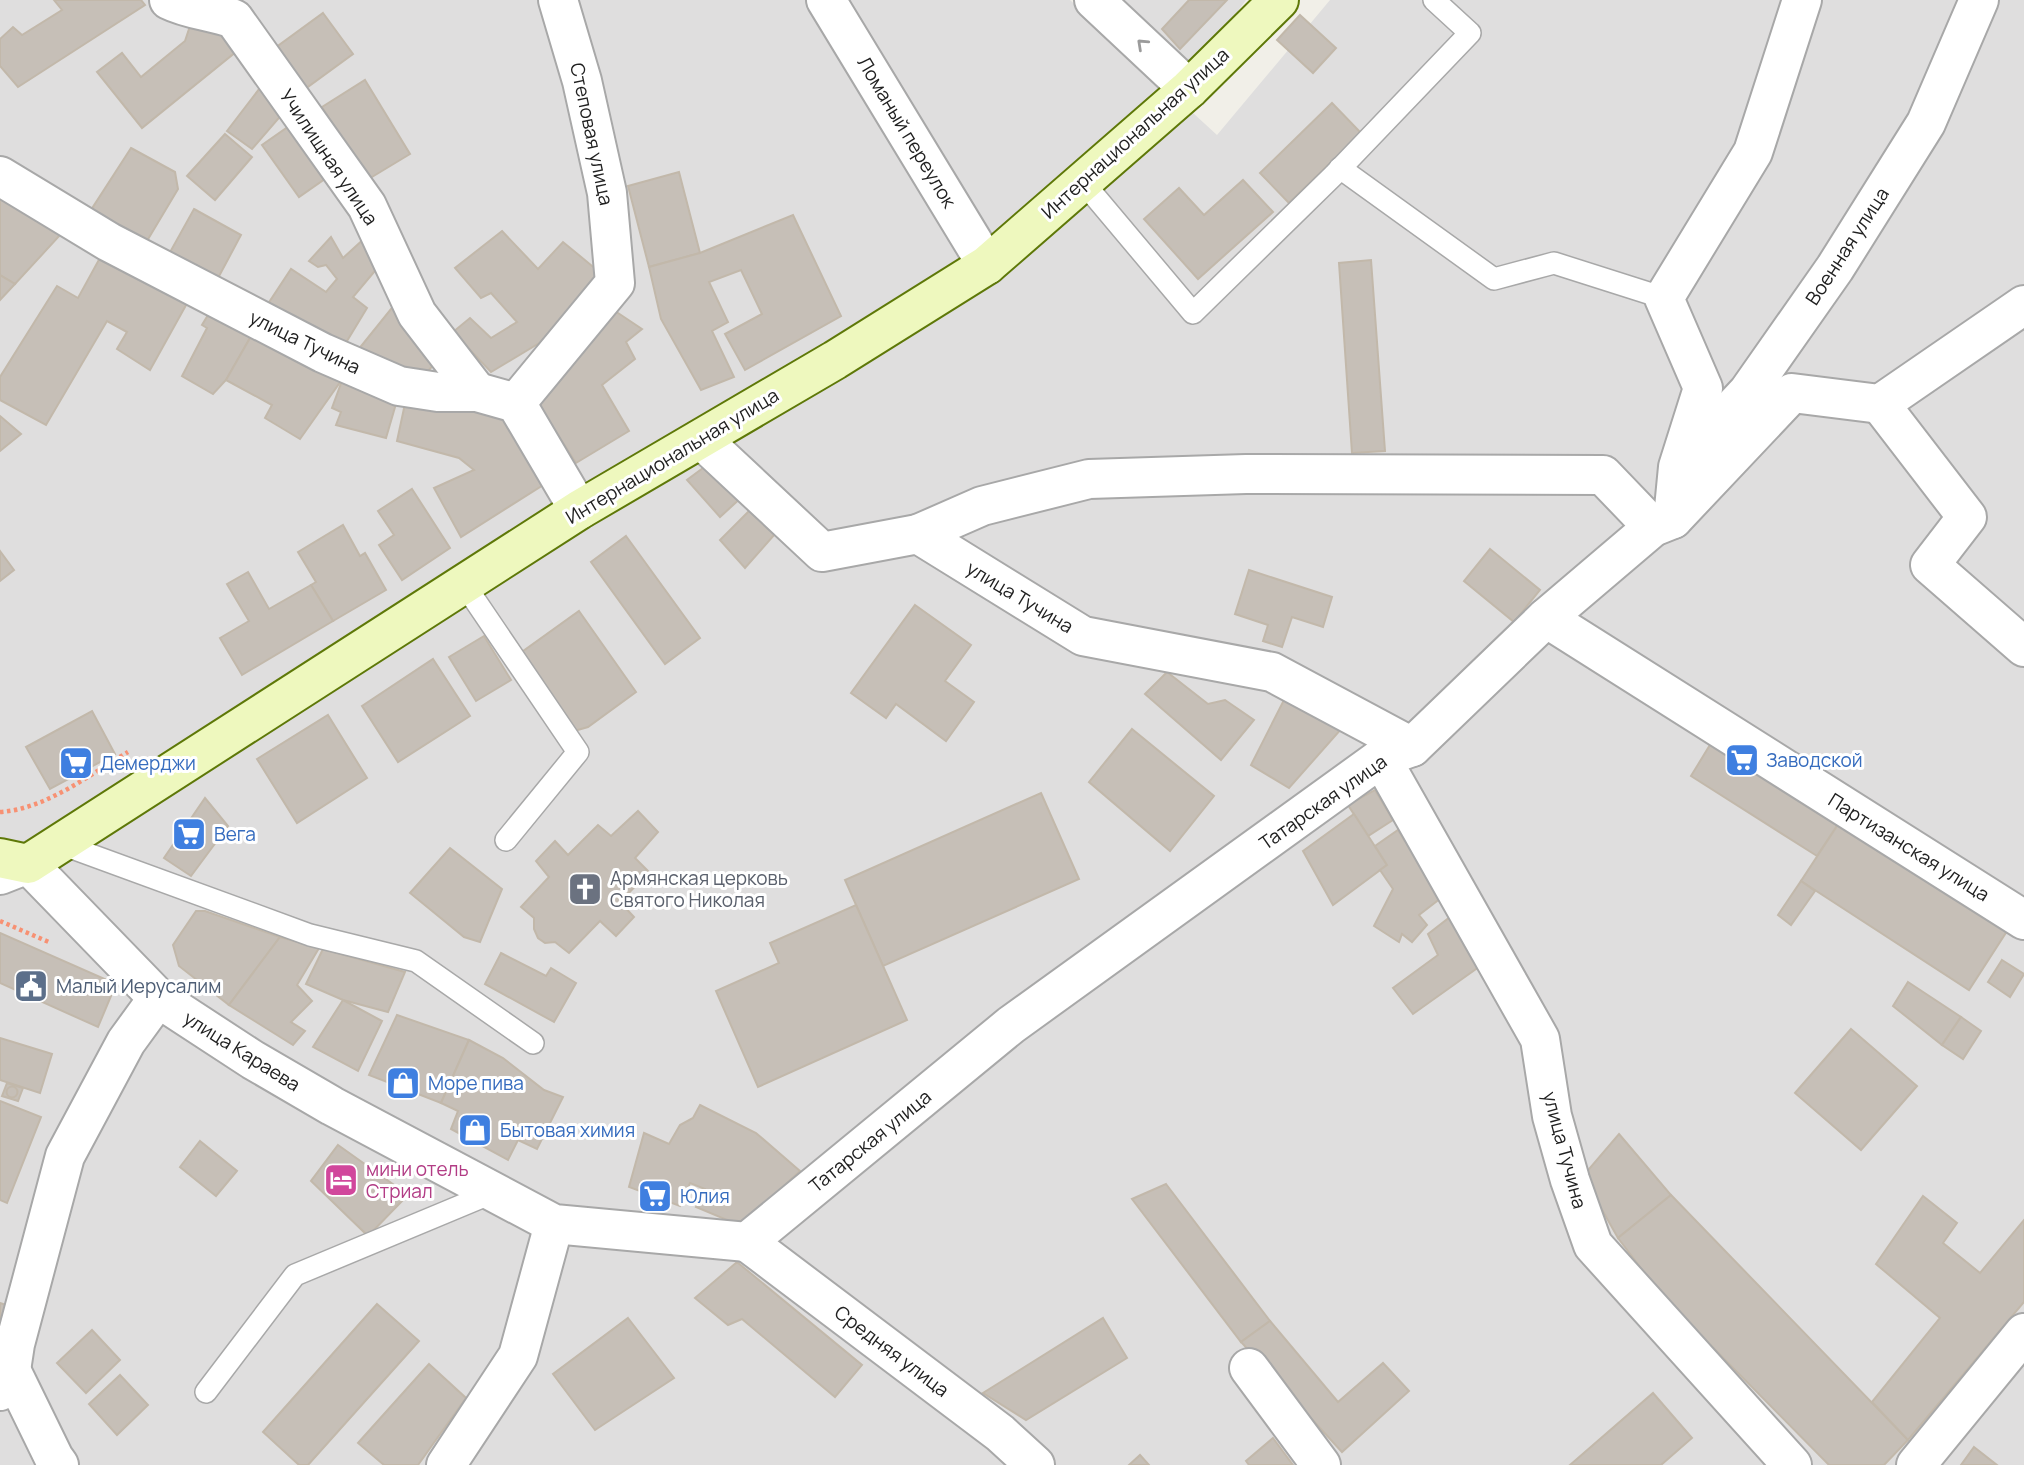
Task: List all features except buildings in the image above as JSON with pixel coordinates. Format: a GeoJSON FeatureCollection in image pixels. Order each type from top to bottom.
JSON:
{"type":"FeatureCollection","features":[{"type":"Feature","properties":{"kind":"main road","name":"Интернациональная улица"},"geometry":{"type":"LineString","coordinates":[[9,866],[61,844],[579,510],[987,265],[1189,89],[1279,0]]}},
{"type":"Feature","properties":{"kind":"street","name":"Училищная улица"},"geometry":{"type":"LineString","coordinates":[[169,0],[183,7],[214,5],[234,19],[367,206],[417,314],[477,392]]}},
{"type":"Feature","properties":{"kind":"street","name":"Степовая улица"},"geometry":{"type":"LineString","coordinates":[[516,403],[615,283],[607,193],[582,81],[558,0]]}},
{"type":"Feature","properties":{"kind":"street","name":"Ломаный переулок"},"geometry":{"type":"LineString","coordinates":[[826,0],[987,265]]}},
{"type":"Feature","properties":{"kind":"street"},"geometry":{"type":"LineString","coordinates":[[1094,0],[1189,89]]}},
{"type":"Feature","properties":{"kind":"street"},"geometry":{"type":"LineString","coordinates":[[701,439],[822,552],[918,534],[982,506],[1089,479],[1246,474],[1603,475],[1663,523],[1703,388],[1664,298],[1752,152],[1802,0]]}},
{"type":"Feature","properties":{"kind":"street","name":"Военная улица"},"geometry":{"type":"LineString","coordinates":[[1678,467],[1748,392],[1835,268],[1926,123],[1979,0]]}},
{"type":"Feature","properties":{"kind":"street","name":"улица Тучина"},"geometry":{"type":"LineString","coordinates":[[0,176],[109,242],[323,353],[399,386],[438,392],[477,392],[516,403]]}},
{"type":"Feature","properties":{"kind":"street"},"geometry":{"type":"LineString","coordinates":[[2024,305],[1880,404],[1967,517],[1930,565],[2024,647]]}},
{"type":"Feature","properties":{"kind":"street","name":"Татарская улица"},"geometry":{"type":"LineString","coordinates":[[728,1239],[1011,1026],[1397,752],[1546,618],[1663,523],[1792,393],[1880,404]]}},
{"type":"Feature","properties":{"kind":"street"},"geometry":{"type":"LineString","coordinates":[[516,403],[579,510]]}},
{"type":"Feature","properties":{"kind":"street","name":"улица Тучина"},"geometry":{"type":"LineString","coordinates":[[918,534],[1083,636],[1272,672],[1397,752],[1540,1039],[1552,1116],[1570,1180],[1593,1245],[1792,1465]]}},
{"type":"Feature","properties":{"kind":"street","name":"Партизанская улица"},"geometry":{"type":"LineString","coordinates":[[1546,618],[2024,920]]}},
{"type":"Feature","properties":{"kind":"street","name":"улица Караева"},"geometry":{"type":"LineString","coordinates":[[9,866],[158,998],[253,1060],[332,1106],[554,1223]]}},
{"type":"Feature","properties":{"kind":"street"},"geometry":{"type":"LineString","coordinates":[[59,1465],[5,1380],[65,1156],[126,1042],[158,998]]}},
{"type":"Feature","properties":{"kind":"street"},"geometry":{"type":"LineString","coordinates":[[446,1465],[518,1356],[554,1223],[728,1239]]}},
{"type":"Feature","properties":{"kind":"street","name":"Средняя улица"},"geometry":{"type":"LineString","coordinates":[[728,1239],[1000,1433],[1035,1465]]}},
{"type":"Feature","properties":{"kind":"street"},"geometry":{"type":"LineString","coordinates":[[1916,1465],[2024,1333]]}},
{"type":"Feature","properties":{"kind":"street"},"geometry":{"type":"LineString","coordinates":[[1250,1368],[1321,1465]]}},
{"type":"Feature","properties":{"kind":"lane"},"geometry":{"type":"LineString","coordinates":[[1082,181],[1193,313],[1340,168],[1470,33],[1434,0]]}},
{"type":"Feature","properties":{"kind":"lane"},"geometry":{"type":"LineString","coordinates":[[1340,168],[1494,279],[1554,263],[1664,298]]}},
{"type":"Feature","properties":{"kind":"lane"},"geometry":{"type":"LineString","coordinates":[[464,583],[578,752],[506,840]]}},
{"type":"Feature","properties":{"kind":"lane"},"geometry":{"type":"LineString","coordinates":[[61,844],[310,934],[416,961],[533,1043]]}},
{"type":"Feature","properties":{"kind":"lane"},"geometry":{"type":"LineString","coordinates":[[206,1392],[296,1275],[494,1192]]}},
{"type":"Feature","properties":{"kind":"shaded area"},"geometry":{"type":"Polygon","coordinates":[[[0,0],[1070,0],[1217,135],[1330,0],[2024,0],[2024,1465],[0,1465],[0,0]]]}},
{"type":"Feature","properties":{"kind":"shaded area"},"geometry":{"type":"Polygon","coordinates":[[[1110,0],[1246,0],[1186,80],[1110,0]]]}},
{"type":"Feature","properties":{"kind":"place","name":"Заводской"},"geometry":{"type":"Point","coordinates":[1742,760]}},
{"type":"Feature","properties":{"kind":"place","name":"Демерджи"},"geometry":{"type":"Point","coordinates":[76,763]}},
{"type":"Feature","properties":{"kind":"place","name":"Вега"},"geometry":{"type":"Point","coordinates":[189,834]}},
{"type":"Feature","properties":{"kind":"place","name":"Армянская церковь Святого Николая"},"geometry":{"type":"Point","coordinates":[585,889]}},
{"type":"Feature","properties":{"kind":"place","name":"Малый Иерусалим"},"geometry":{"type":"Point","coordinates":[31,986]}},
{"type":"Feature","properties":{"kind":"place","name":"Море пива"},"geometry":{"type":"Point","coordinates":[403,1083]}},
{"type":"Feature","properties":{"kind":"place","name":"Бытовая химия"},"geometry":{"type":"Point","coordinates":[475,1130]}},
{"type":"Feature","properties":{"kind":"place","name":"мини отель Стриал"},"geometry":{"type":"Point","coordinates":[341,1180]}},
{"type":"Feature","properties":{"kind":"place","name":"Юлия"},"geometry":{"type":"Point","coordinates":[655,1196]}}]}
